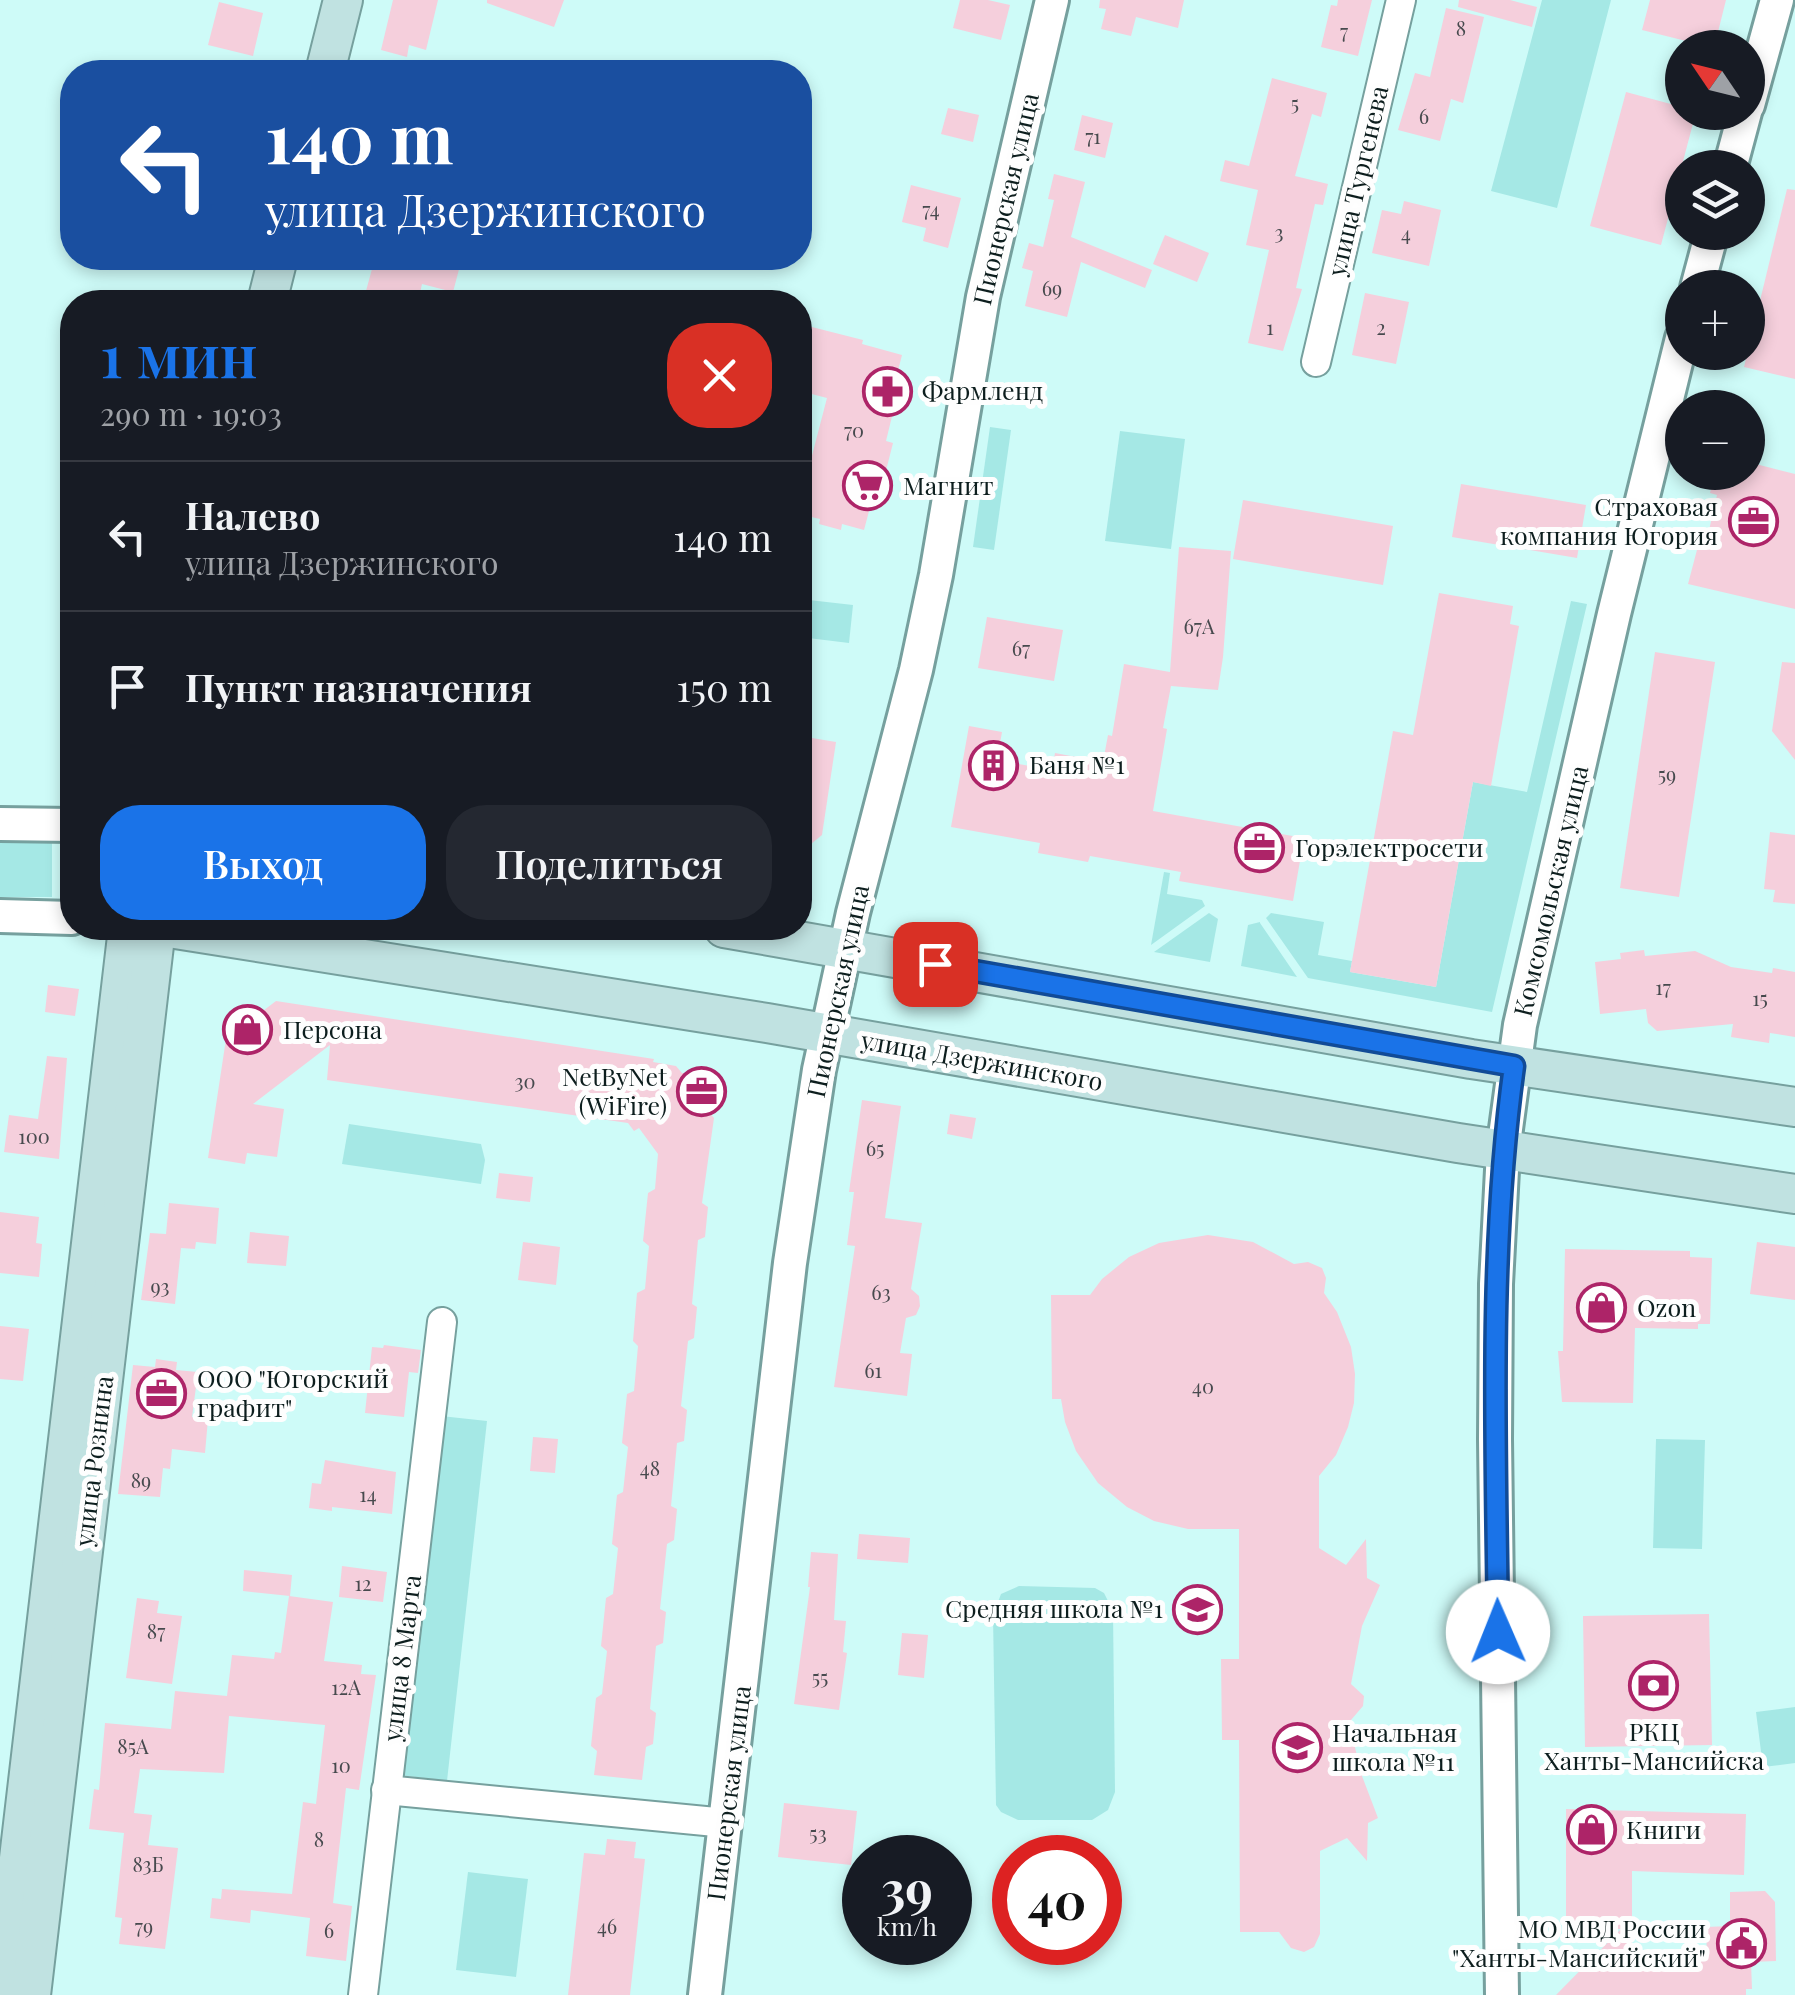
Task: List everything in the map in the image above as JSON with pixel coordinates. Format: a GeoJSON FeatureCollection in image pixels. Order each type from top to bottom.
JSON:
{"type":"FeatureCollection","features":[{"type":"Feature","properties":{"kind":"main road"},"geometry":{"type":"LineString","coordinates":[[327,60],[343,0]]}},
{"type":"Feature","properties":{"kind":"main road","name":"улица Рознина"},"geometry":{"type":"LineString","coordinates":[[4,1995],[127,940]]}},
{"type":"Feature","properties":{"kind":"main road","name":"улица Рознина"},"geometry":{"type":"LineString","coordinates":[[31,1995],[155,940]]}},
{"type":"Feature","properties":{"kind":"main road","name":"улица Дзержинского"},"geometry":{"type":"LineString","coordinates":[[243,940],[826,1034],[1503,1150],[1795,1194]]}},
{"type":"Feature","properties":{"kind":"main road"},"geometry":{"type":"LineString","coordinates":[[797,940],[1514,1066],[1795,1107]]}},
{"type":"Feature","properties":{"kind":"street","name":"Пионерская улица"},"geometry":{"type":"LineString","coordinates":[[705,1995],[790,1264],[826,1034],[919,654],[983,297],[1052,0]]}},
{"type":"Feature","properties":{"kind":"street","name":"улица Тургенева"},"geometry":{"type":"LineString","coordinates":[[1316,362],[1401,0]]}},
{"type":"Feature","properties":{"kind":"street"},"geometry":{"type":"LineString","coordinates":[[1765,43],[1777,0]]}},
{"type":"Feature","properties":{"kind":"street","name":"Комсомольская улица"},"geometry":{"type":"LineString","coordinates":[[1502,1995],[1496,1304],[1503,1150],[1520,1025],[1674,370]]}},
{"type":"Feature","properties":{"kind":"street"},"geometry":{"type":"LineString","coordinates":[[0,824],[60,825]]}},
{"type":"Feature","properties":{"kind":"street"},"geometry":{"type":"LineString","coordinates":[[0,916],[60,918]]}},
{"type":"Feature","properties":{"kind":"street","name":"улица 8 Марта"},"geometry":{"type":"LineString","coordinates":[[362,1995],[442,1322]]}},
{"type":"Feature","properties":{"kind":"street"},"geometry":{"type":"LineString","coordinates":[[386,1790],[726,1823]]}},
{"type":"Feature","properties":{"kind":"shaded area"},"geometry":{"type":"Polygon","coordinates":[[[1542,0],[1611,0],[1557,208],[1491,191],[1542,0]]]}},
{"type":"Feature","properties":{"kind":"shaded area"},"geometry":{"type":"Polygon","coordinates":[[[990,427],[1011,430],[994,550],[973,547],[990,427]]]}},
{"type":"Feature","properties":{"kind":"shaded area"},"geometry":{"type":"Polygon","coordinates":[[[1120,431],[1185,439],[1171,549],[1105,541],[1120,431]]]}},
{"type":"Feature","properties":{"kind":"shaded area"},"geometry":{"type":"Polygon","coordinates":[[[812,600],[853,605],[849,643],[812,638],[812,600]]]}},
{"type":"Feature","properties":{"kind":"shaded area"},"geometry":{"type":"Polygon","coordinates":[[[1571,601],[1587,604],[1492,1012],[1308,978],[1266,918],[1271,913],[1324,922],[1318,955],[1352,961],[1350,972],[1436,987],[1473,782],[1527,792],[1571,601]]]}},
{"type":"Feature","properties":{"kind":"shaded area"},"geometry":{"type":"Polygon","coordinates":[[[0,842],[52,843],[52,897],[0,897],[0,842]]]}},
{"type":"Feature","properties":{"kind":"shaded area"},"geometry":{"type":"Polygon","coordinates":[[[1164,872],[1170,873],[1167,894],[1202,900],[1205,906],[1151,945],[1164,872]]]}},
{"type":"Feature","properties":{"kind":"shaded area"},"geometry":{"type":"Polygon","coordinates":[[[1209,913],[1218,919],[1210,962],[1154,952],[1209,913]]]}},
{"type":"Feature","properties":{"kind":"shaded area"},"geometry":{"type":"Polygon","coordinates":[[[1260,922],[1297,977],[1241,966],[1248,925],[1260,922]]]}},
{"type":"Feature","properties":{"kind":"shaded area"},"geometry":{"type":"Polygon","coordinates":[[[349,1124],[481,1144],[485,1160],[481,1184],[342,1164],[349,1124]]]}},
{"type":"Feature","properties":{"kind":"shaded area"},"geometry":{"type":"Polygon","coordinates":[[[441,1416],[487,1421],[447,1781],[400,1775],[441,1416]]]}},
{"type":"Feature","properties":{"kind":"shaded area"},"geometry":{"type":"Polygon","coordinates":[[[1656,1439],[1705,1440],[1702,1549],[1653,1548],[1656,1439]]]}},
{"type":"Feature","properties":{"kind":"shaded area"},"geometry":{"type":"Polygon","coordinates":[[[1019,1586],[1095,1588],[1104,1593],[1113,1611],[1115,1792],[1108,1810],[1092,1820],[1018,1820],[996,1805],[993,1615],[1001,1594],[1019,1586]]]}},
{"type":"Feature","properties":{"kind":"shaded area"},"geometry":{"type":"Polygon","coordinates":[[[1795,1707],[1795,1763],[1763,1767],[1756,1712],[1795,1707]]]}},
{"type":"Feature","properties":{"kind":"shaded area"},"geometry":{"type":"Polygon","coordinates":[[[468,1872],[528,1879],[516,1977],[456,1970],[468,1872]]]}},
{"type":"Feature","properties":{"kind":"building"},"geometry":{"type":"Polygon","coordinates":[[[393,0],[438,0],[426,50],[409,45],[407,57],[381,50],[393,0]]]}},
{"type":"Feature","properties":{"kind":"building"},"geometry":{"type":"Polygon","coordinates":[[[487,0],[564,0],[554,27],[487,0]]]}},
{"type":"Feature","properties":{"kind":"building"},"geometry":{"type":"Polygon","coordinates":[[[960,0],[1010,5],[1001,40],[953,28],[960,0]]]}},
{"type":"Feature","properties":{"kind":"building"},"geometry":{"type":"Polygon","coordinates":[[[1100,0],[1184,0],[1178,28],[1136,17],[1131,36],[1101,29],[1106,9],[1099,8],[1100,0]]]}},
{"type":"Feature","properties":{"kind":"building"},"geometry":{"type":"Polygon","coordinates":[[[1338,0],[1372,0],[1358,56],[1321,47],[1331,5],[1337,6],[1338,0]]]}},
{"type":"Feature","properties":{"kind":"building"},"geometry":{"type":"Polygon","coordinates":[[[1459,0],[1510,0],[1537,7],[1532,27],[1458,7],[1459,0]]]}},
{"type":"Feature","properties":{"kind":"building"},"geometry":{"type":"Polygon","coordinates":[[[1650,0],[1726,0],[1718,30],[1665,30],[1665,36],[1642,30],[1650,0]]]}},
{"type":"Feature","properties":{"kind":"building"},"geometry":{"type":"Polygon","coordinates":[[[219,2],[263,13],[253,56],[208,45],[219,2]]]}},
{"type":"Feature","properties":{"kind":"building"},"geometry":{"type":"Polygon","coordinates":[[[1446,8],[1484,17],[1463,103],[1451,99],[1440,141],[1398,130],[1415,73],[1430,77],[1446,8]]]}},
{"type":"Feature","properties":{"kind":"building"},"geometry":{"type":"Polygon","coordinates":[[[1272,78],[1327,93],[1321,117],[1312,114],[1295,176],[1328,184],[1323,205],[1315,204],[1296,288],[1302,289],[1283,351],[1248,343],[1269,250],[1246,245],[1258,190],[1220,181],[1225,160],[1249,166],[1272,78]]]}},
{"type":"Feature","properties":{"kind":"building"},"geometry":{"type":"Polygon","coordinates":[[[1626,92],[1665,102],[1665,130],[1691,130],[1686,150],[1665,150],[1665,230],[1661,245],[1590,226],[1626,92]]]}},
{"type":"Feature","properties":{"kind":"building"},"geometry":{"type":"Polygon","coordinates":[[[948,108],[979,115],[973,142],[941,134],[948,108]]]}},
{"type":"Feature","properties":{"kind":"building"},"geometry":{"type":"Polygon","coordinates":[[[1082,115],[1113,123],[1105,158],[1074,150],[1082,115]]]}},
{"type":"Feature","properties":{"kind":"building"},"geometry":{"type":"Polygon","coordinates":[[[1054,174],[1085,182],[1071,237],[1152,270],[1145,288],[1081,262],[1067,317],[1025,306],[1033,271],[1022,268],[1029,243],[1043,247],[1054,200],[1048,199],[1054,174]]]}},
{"type":"Feature","properties":{"kind":"building"},"geometry":{"type":"Polygon","coordinates":[[[911,185],[961,198],[948,248],[923,241],[926,228],[902,222],[911,185]]]}},
{"type":"Feature","properties":{"kind":"building"},"geometry":{"type":"Polygon","coordinates":[[[1787,189],[1795,190],[1795,379],[1757,370],[1765,370],[1765,280],[1787,189]]]}},
{"type":"Feature","properties":{"kind":"building"},"geometry":{"type":"Polygon","coordinates":[[[1404,201],[1441,210],[1429,266],[1372,253],[1382,210],[1401,214],[1404,201]]]}},
{"type":"Feature","properties":{"kind":"building"},"geometry":{"type":"Polygon","coordinates":[[[1165,235],[1209,253],[1197,282],[1153,264],[1165,235]]]}},
{"type":"Feature","properties":{"kind":"building"},"geometry":{"type":"Polygon","coordinates":[[[372,270],[459,270],[454,290],[422,284],[421,290],[366,290],[372,270]]]}},
{"type":"Feature","properties":{"kind":"building"},"geometry":{"type":"Polygon","coordinates":[[[1365,293],[1409,302],[1396,364],[1352,355],[1365,293]]]}},
{"type":"Feature","properties":{"kind":"building"},"geometry":{"type":"Polygon","coordinates":[[[812,327],[902,355],[889,406],[894,408],[886,441],[893,443],[879,498],[873,496],[864,530],[842,524],[841,530],[819,524],[820,519],[812,517],[812,456],[827,398],[812,394],[812,327]]]}},
{"type":"Feature","properties":{"kind":"building","name":"Страховая компания Югория"},"geometry":{"type":"Polygon","coordinates":[[[1765,466],[1795,474],[1795,609],[1688,584],[1698,546],[1705,548],[1717,495],[1710,493],[1765,490],[1765,466]]]}},
{"type":"Feature","properties":{"kind":"building"},"geometry":{"type":"Polygon","coordinates":[[[1461,484],[1586,505],[1577,558],[1452,537],[1461,484]]]}},
{"type":"Feature","properties":{"kind":"building"},"geometry":{"type":"Polygon","coordinates":[[[1243,500],[1393,526],[1383,585],[1233,559],[1243,500]]]}},
{"type":"Feature","properties":{"kind":"building"},"geometry":{"type":"Polygon","coordinates":[[[1179,547],[1231,551],[1223,657],[1218,690],[1171,686],[1153,811],[1304,838],[1293,901],[1179,881],[1181,872],[1090,856],[1088,862],[1038,853],[1040,843],[951,827],[969,726],[1002,732],[997,760],[1052,770],[1055,753],[1103,762],[1108,735],[1112,736],[1124,664],[1170,672],[1179,547]]]}},
{"type":"Feature","properties":{"kind":"building"},"geometry":{"type":"Polygon","coordinates":[[[1439,593],[1513,606],[1510,624],[1519,626],[1491,786],[1473,782],[1436,987],[1350,972],[1393,731],[1413,735],[1439,593]]]}},
{"type":"Feature","properties":{"kind":"building"},"geometry":{"type":"Polygon","coordinates":[[[987,617],[1063,630],[1054,681],[978,668],[987,617]]]}},
{"type":"Feature","properties":{"kind":"building"},"geometry":{"type":"Polygon","coordinates":[[[1655,652],[1715,662],[1679,897],[1620,888],[1655,652]]]}},
{"type":"Feature","properties":{"kind":"building"},"geometry":{"type":"Polygon","coordinates":[[[1782,662],[1795,663],[1795,760],[1772,731],[1782,662]]]}},
{"type":"Feature","properties":{"kind":"building"},"geometry":{"type":"Polygon","coordinates":[[[812,738],[836,742],[822,835],[812,843],[812,738]]]}},
{"type":"Feature","properties":{"kind":"building"},"geometry":{"type":"Polygon","coordinates":[[[1770,832],[1795,835],[1795,904],[1773,902],[1775,890],[1764,889],[1770,832]]]}},
{"type":"Feature","properties":{"kind":"building"},"geometry":{"type":"Polygon","coordinates":[[[1644,950],[1645,956],[1695,951],[1731,967],[1795,972],[1795,1037],[1770,1033],[1769,1043],[1731,1037],[1733,1024],[1657,1031],[1648,1023],[1646,1009],[1600,1014],[1595,962],[1621,959],[1620,953],[1644,950]]]}},
{"type":"Feature","properties":{"kind":"building"},"geometry":{"type":"Polygon","coordinates":[[[48,985],[79,989],[75,1016],[45,1012],[48,985]]]}},
{"type":"Feature","properties":{"kind":"building"},"geometry":{"type":"Polygon","coordinates":[[[276,1001],[654,1059],[653,1062],[676,1066],[682,1073],[701,1077],[711,1091],[708,1111],[714,1118],[702,1203],[708,1207],[705,1237],[698,1240],[692,1304],[697,1307],[694,1338],[688,1341],[681,1406],[687,1410],[684,1441],[677,1443],[671,1506],[677,1509],[674,1540],[667,1544],[660,1609],[666,1612],[663,1643],[656,1646],[650,1709],[656,1713],[653,1744],[646,1747],[642,1780],[594,1775],[597,1751],[591,1746],[596,1698],[602,1694],[607,1651],[601,1646],[606,1598],[613,1594],[618,1548],[612,1544],[617,1495],[623,1492],[628,1447],[622,1443],[627,1394],[634,1391],[637,1293],[645,1289],[649,1246],[643,1241],[648,1193],[655,1189],[658,1154],[639,1128],[634,1131],[628,1123],[327,1080],[330,1045],[253,1104],[284,1109],[277,1157],[247,1153],[245,1164],[208,1158],[226,1039],[276,1001]]]}},
{"type":"Feature","properties":{"kind":"building"},"geometry":{"type":"Polygon","coordinates":[[[47,1056],[67,1058],[59,1159],[4,1152],[9,1115],[38,1119],[47,1056]]]}},
{"type":"Feature","properties":{"kind":"building"},"geometry":{"type":"Polygon","coordinates":[[[862,1100],[901,1106],[885,1218],[922,1223],[911,1289],[919,1296],[920,1306],[916,1315],[906,1318],[900,1353],[912,1354],[907,1396],[834,1387],[855,1246],[847,1245],[854,1192],[849,1192],[862,1100]]]}},
{"type":"Feature","properties":{"kind":"building"},"geometry":{"type":"Polygon","coordinates":[[[950,1114],[976,1118],[972,1139],[947,1134],[950,1114]]]}},
{"type":"Feature","properties":{"kind":"building"},"geometry":{"type":"Polygon","coordinates":[[[499,1173],[533,1177],[530,1202],[496,1198],[499,1173]]]}},
{"type":"Feature","properties":{"kind":"building"},"geometry":{"type":"Polygon","coordinates":[[[169,1203],[219,1208],[216,1244],[196,1242],[195,1249],[181,1248],[175,1304],[141,1300],[150,1233],[166,1234],[169,1203]]]}},
{"type":"Feature","properties":{"kind":"building"},"geometry":{"type":"Polygon","coordinates":[[[0,1212],[39,1217],[39,1277],[0,1273],[0,1212]]]}},
{"type":"Feature","properties":{"kind":"building"},"geometry":{"type":"Polygon","coordinates":[[[250,1232],[289,1236],[286,1266],[247,1263],[250,1232]]]}},
{"type":"Feature","properties":{"kind":"building"},"geometry":{"type":"Polygon","coordinates":[[[1208,1235],[1253,1242],[1294,1264],[1308,1262],[1322,1268],[1326,1278],[1324,1293],[1337,1312],[1351,1347],[1355,1374],[1348,1427],[1336,1455],[1319,1476],[1319,1548],[1346,1565],[1366,1539],[1367,1578],[1380,1585],[1362,1626],[1351,1684],[1364,1696],[1363,1706],[1351,1720],[1351,1731],[1378,1818],[1368,1823],[1367,1861],[1347,1838],[1320,1851],[1320,1934],[1314,1947],[1304,1952],[1291,1948],[1279,1932],[1240,1932],[1239,1740],[1222,1740],[1221,1659],[1239,1659],[1239,1529],[1188,1529],[1154,1521],[1127,1507],[1098,1483],[1076,1451],[1061,1399],[1052,1399],[1051,1295],[1090,1295],[1102,1279],[1129,1257],[1159,1243],[1208,1235]]]}},
{"type":"Feature","properties":{"kind":"building"},"geometry":{"type":"Polygon","coordinates":[[[523,1242],[560,1247],[556,1285],[518,1280],[523,1242]]]}},
{"type":"Feature","properties":{"kind":"building"},"geometry":{"type":"Polygon","coordinates":[[[1757,1242],[1795,1247],[1795,1300],[1750,1294],[1757,1242]]]}},
{"type":"Feature","properties":{"kind":"building"},"geometry":{"type":"Polygon","coordinates":[[[1565,1249],[1690,1251],[1690,1257],[1712,1258],[1710,1324],[1698,1324],[1698,1329],[1635,1328],[1633,1403],[1562,1402],[1558,1351],[1563,1351],[1565,1249]]]}},
{"type":"Feature","properties":{"kind":"building"},"geometry":{"type":"Polygon","coordinates":[[[0,1326],[29,1329],[23,1381],[0,1379],[0,1326]]]}},
{"type":"Feature","properties":{"kind":"building"},"geometry":{"type":"Polygon","coordinates":[[[372,1347],[421,1350],[418,1373],[409,1372],[404,1417],[365,1413],[372,1347]]]}},
{"type":"Feature","properties":{"kind":"building"},"geometry":{"type":"Polygon","coordinates":[[[156,1359],[177,1362],[176,1370],[198,1372],[192,1417],[208,1419],[205,1453],[172,1449],[170,1469],[163,1468],[160,1497],[118,1494],[133,1365],[155,1367],[156,1359]]]}},
{"type":"Feature","properties":{"kind":"building"},"geometry":{"type":"Polygon","coordinates":[[[533,1437],[558,1439],[555,1473],[530,1471],[533,1437]]]}},
{"type":"Feature","properties":{"kind":"building"},"geometry":{"type":"Polygon","coordinates":[[[325,1460],[396,1472],[392,1514],[309,1508],[312,1483],[321,1484],[325,1460]]]}},
{"type":"Feature","properties":{"kind":"building"},"geometry":{"type":"Polygon","coordinates":[[[859,1534],[910,1538],[908,1563],[857,1559],[859,1534]]]}},
{"type":"Feature","properties":{"kind":"building"},"geometry":{"type":"Polygon","coordinates":[[[811,1552],[838,1554],[834,1620],[846,1621],[843,1652],[847,1653],[839,1710],[794,1704],[811,1552]]]}},
{"type":"Feature","properties":{"kind":"building"},"geometry":{"type":"Polygon","coordinates":[[[342,1566],[387,1572],[383,1602],[339,1597],[342,1566]]]}},
{"type":"Feature","properties":{"kind":"building"},"geometry":{"type":"Polygon","coordinates":[[[244,1570],[292,1575],[290,1596],[243,1591],[244,1570]]]}},
{"type":"Feature","properties":{"kind":"building"},"geometry":{"type":"Polygon","coordinates":[[[289,1596],[333,1602],[324,1661],[362,1665],[361,1674],[376,1675],[359,1790],[346,1788],[333,1903],[352,1906],[346,1961],[306,1956],[310,1918],[251,1910],[250,1923],[210,1918],[212,1898],[221,1899],[222,1889],[292,1894],[303,1802],[316,1804],[325,1725],[229,1716],[224,1773],[140,1769],[134,1813],[152,1815],[148,1845],[178,1848],[165,1949],[119,1944],[122,1918],[115,1917],[124,1833],[89,1829],[94,1789],[99,1790],[105,1723],[171,1729],[175,1691],[227,1696],[232,1655],[274,1659],[275,1652],[281,1653],[289,1596]]]}},
{"type":"Feature","properties":{"kind":"building"},"geometry":{"type":"Polygon","coordinates":[[[137,1598],[159,1601],[157,1613],[182,1616],[172,1684],[126,1678],[137,1598]]]}},
{"type":"Feature","properties":{"kind":"building","name":"РКЦ Ханты-Мансийска"},"geometry":{"type":"Polygon","coordinates":[[[1709,1614],[1712,1745],[1585,1747],[1583,1616],[1709,1614]]]}},
{"type":"Feature","properties":{"kind":"building"},"geometry":{"type":"Polygon","coordinates":[[[902,1633],[928,1635],[924,1678],[898,1675],[902,1633]]]}},
{"type":"Feature","properties":{"kind":"building"},"geometry":{"type":"Polygon","coordinates":[[[784,1803],[857,1811],[854,1835],[842,1835],[842,1864],[778,1857],[784,1803]]]}},
{"type":"Feature","properties":{"kind":"building"},"geometry":{"type":"Polygon","coordinates":[[[1566,1809],[1746,1814],[1744,1875],[1632,1871],[1632,1966],[1676,1965],[1675,1959],[1707,1959],[1706,1927],[1730,1926],[1730,1892],[1765,1891],[1775,1902],[1776,1961],[1751,1962],[1752,1989],[1746,1989],[1746,1995],[1556,1995],[1621,1929],[1566,1929],[1566,1809]]]}},
{"type":"Feature","properties":{"kind":"building"},"geometry":{"type":"Polygon","coordinates":[[[607,1839],[636,1842],[634,1858],[645,1859],[630,1995],[568,1995],[584,1853],[605,1855],[607,1839]]]}},
{"type":"Feature","properties":{"kind":"place","name":"Фармленд"},"geometry":{"type":"Point","coordinates":[887,391]}},
{"type":"Feature","properties":{"kind":"place","name":"Магнит"},"geometry":{"type":"Point","coordinates":[868,486]}},
{"type":"Feature","properties":{"kind":"place","name":"Страховая компания Югория"},"geometry":{"type":"Point","coordinates":[1753,521]}},
{"type":"Feature","properties":{"kind":"place","name":"Баня №1"},"geometry":{"type":"Point","coordinates":[994,765]}},
{"type":"Feature","properties":{"kind":"place","name":"Горэлектросети"},"geometry":{"type":"Point","coordinates":[1260,848]}},
{"type":"Feature","properties":{"kind":"place","name":"Персона"},"geometry":{"type":"Point","coordinates":[248,1030]}},
{"type":"Feature","properties":{"kind":"place","name":"NetByNet (WiFire)"},"geometry":{"type":"Point","coordinates":[702,1091]}},
{"type":"Feature","properties":{"kind":"place","name":"Ozon"},"geometry":{"type":"Point","coordinates":[1602,1308]}},
{"type":"Feature","properties":{"kind":"place","name":"ООО \"Югорский графит\""},"geometry":{"type":"Point","coordinates":[162,1393]}},
{"type":"Feature","properties":{"kind":"place","name":"Средняя школа №1"},"geometry":{"type":"Point","coordinates":[1198,1609]}},
{"type":"Feature","properties":{"kind":"place","name":"РКЦ Ханты-Мансийска"},"geometry":{"type":"Point","coordinates":[1654,1686]}},
{"type":"Feature","properties":{"kind":"place","name":"Начальная школа №11"},"geometry":{"type":"Point","coordinates":[1297,1747]}},
{"type":"Feature","properties":{"kind":"place","name":"Книги"},"geometry":{"type":"Point","coordinates":[1591,1830]}},
{"type":"Feature","properties":{"kind":"place","name":"МО МВД России \"Ханты-Мансийский\""},"geometry":{"type":"Point","coordinates":[1741,1943]}},
{"type":"Feature","properties":{"kind":"route"},"geometry":{"type":"LineString","coordinates":[[935,964],[1514,1066],[1503,1150],[1496,1284],[1498,1632]]}}]}
